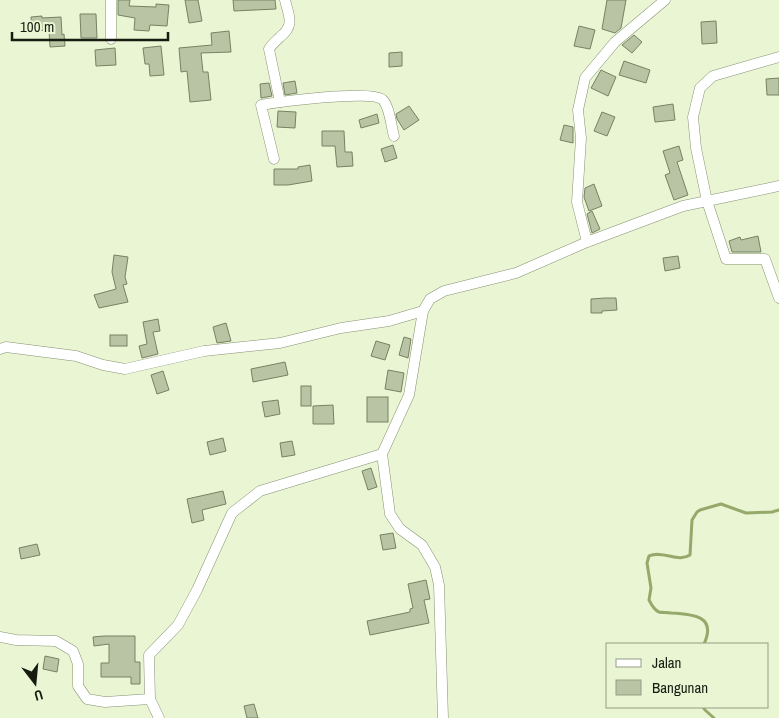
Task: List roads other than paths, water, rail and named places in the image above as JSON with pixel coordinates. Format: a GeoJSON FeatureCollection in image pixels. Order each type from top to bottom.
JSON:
{"type":"FeatureCollection","features":[{"type":"Feature","properties":{"kind":"street"},"geometry":{"type":"LineString","coordinates":[[111,0],[111,39]]}},
{"type":"Feature","properties":{"kind":"street"},"geometry":{"type":"LineString","coordinates":[[280,102],[269,49],[271,45],[289,30],[291,23],[285,0]]}},
{"type":"Feature","properties":{"kind":"street"},"geometry":{"type":"LineString","coordinates":[[587,242],[577,202],[582,138],[578,110],[585,78],[615,42],[665,0]]}},
{"type":"Feature","properties":{"kind":"street"},"geometry":{"type":"LineString","coordinates":[[779,57],[713,76],[700,88],[693,117],[696,148],[707,201],[726,260],[765,259],[779,298]]}},
{"type":"Feature","properties":{"kind":"street"},"geometry":{"type":"LineString","coordinates":[[274,159],[261,105],[346,96],[380,98],[383,100],[387,110],[394,136]]}},
{"type":"Feature","properties":{"kind":"street"},"geometry":{"type":"LineString","coordinates":[[443,718],[439,585],[435,567],[422,546],[400,529],[390,514],[382,454],[409,395],[424,311],[430,299],[444,290],[516,273],[587,242],[683,206],[779,186]]}},
{"type":"Feature","properties":{"kind":"street"},"geometry":{"type":"LineString","coordinates":[[0,349],[6,348],[76,356],[103,366],[126,369],[204,351],[280,344],[340,328],[389,321],[424,311]]}},
{"type":"Feature","properties":{"kind":"street"},"geometry":{"type":"LineString","coordinates":[[159,718],[150,699],[149,655],[178,625],[197,590],[232,514],[260,491],[382,454]]}},
{"type":"Feature","properties":{"kind":"street"},"geometry":{"type":"LineString","coordinates":[[0,636],[16,640],[56,641],[73,650],[78,664],[78,686],[87,699],[105,702],[150,699]]}},
{"type":"Feature","properties":{"kind":"waterway"},"geometry":{"type":"LineString","coordinates":[[704,643],[707,627],[701,618],[687,614],[659,612],[652,605],[649,600],[651,588],[647,563],[649,556],[660,554],[680,558],[690,555],[692,520],[700,510],[721,504],[746,513],[779,510]]}},
{"type":"Feature","properties":{"kind":"waterway"},"geometry":{"type":"LineString","coordinates":[[704,708],[714,718]]}}]}
